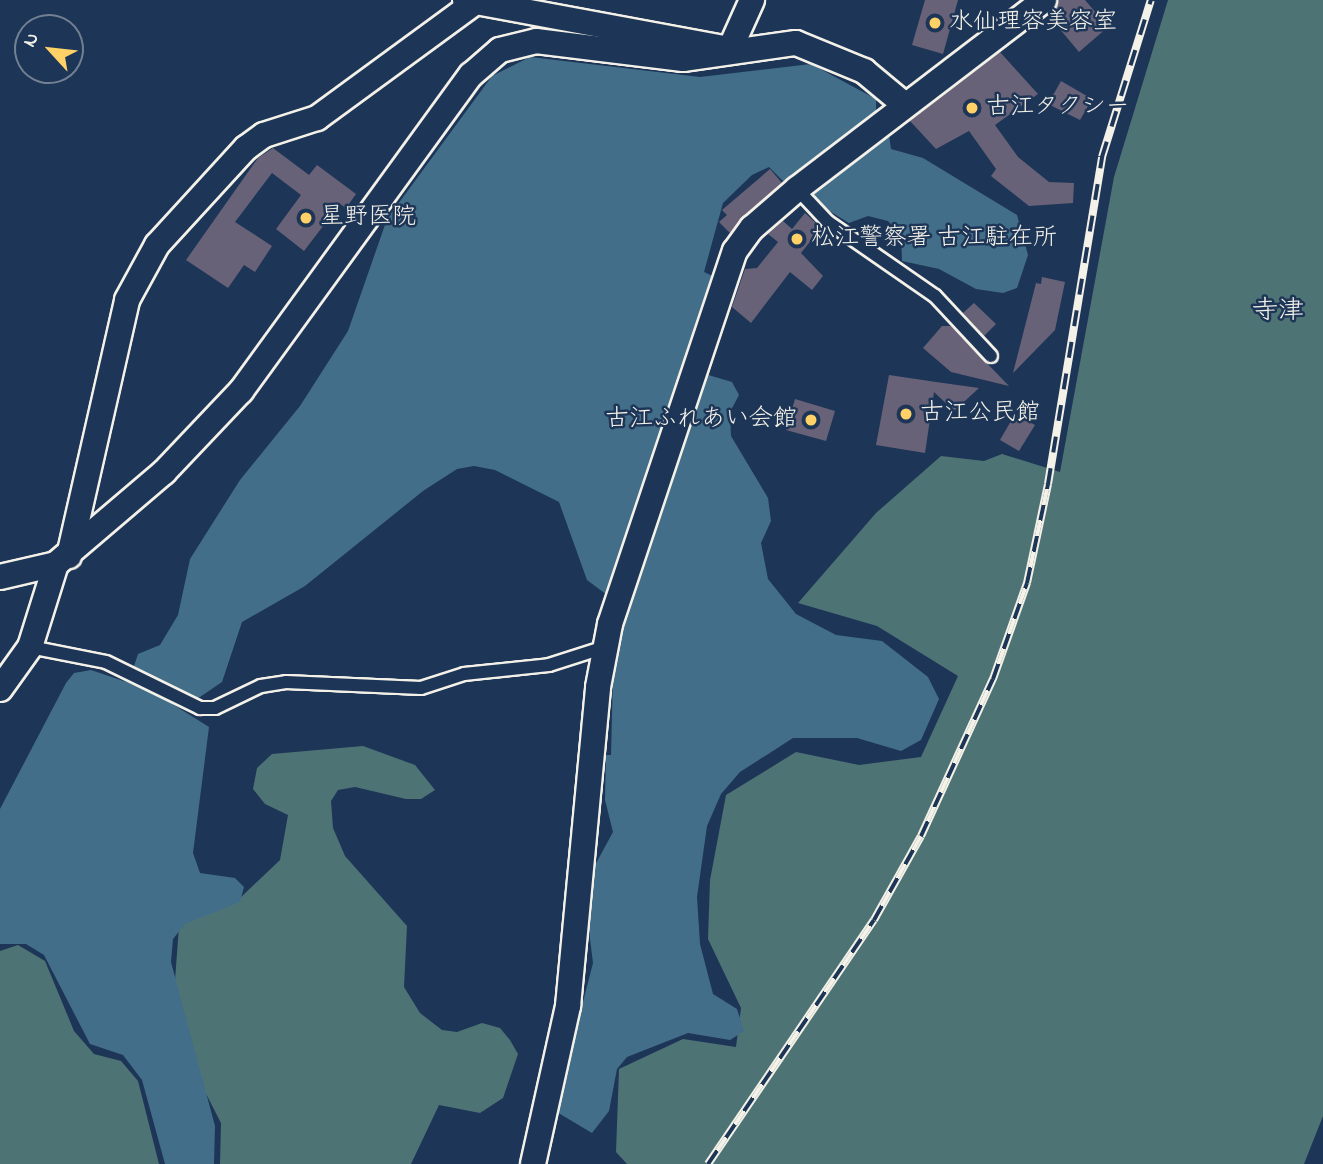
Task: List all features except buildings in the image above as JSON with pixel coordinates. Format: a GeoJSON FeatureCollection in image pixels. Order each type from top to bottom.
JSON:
{"type":"FeatureCollection","features":[{"type":"Feature","properties":{"kind":"street"},"geometry":{"type":"LineString","coordinates":[[730,49],[752,0]]}},
{"type":"Feature","properties":{"kind":"street"},"geometry":{"type":"LineString","coordinates":[[533,1164],[568,1006],[605,647],[735,251],[752,228],[797,189],[1044,0]]}},
{"type":"Feature","properties":{"kind":"street"},"geometry":{"type":"LineString","coordinates":[[0,689],[30,647],[62,560],[127,300],[157,245],[247,148],[264,135],[317,118],[473,1],[730,49]]}},
{"type":"Feature","properties":{"kind":"street"},"geometry":{"type":"LineString","coordinates":[[0,577],[62,560],[164,472],[241,391],[485,60],[514,44],[536,41],[683,60],[730,49],[796,43],[864,71],[905,105]]}},
{"type":"Feature","properties":{"kind":"lane"},"geometry":{"type":"LineString","coordinates":[[797,189],[828,222],[934,296],[991,356]]}},
{"type":"Feature","properties":{"kind":"lane"},"geometry":{"type":"LineString","coordinates":[[30,647],[106,662],[200,708],[215,708],[261,686],[311,680],[421,688],[464,674],[549,665],[605,647]]}},
{"type":"Feature","properties":{"kind":"green space"},"geometry":{"type":"Polygon","coordinates":[[[1168,0],[1323,0],[1323,1116],[1304,1164],[627,1164],[616,1152],[619,1069],[683,1039],[736,1047],[741,1008],[708,939],[710,880],[726,795],[796,752],[859,765],[921,757],[958,676],[877,626],[798,603],[876,513],[941,456],[984,461],[1002,454],[1060,472],[1114,177],[1168,0]]]}},
{"type":"Feature","properties":{"kind":"green space"},"geometry":{"type":"Polygon","coordinates":[[[363,746],[415,765],[435,790],[421,799],[406,799],[355,787],[338,790],[331,801],[333,828],[345,856],[407,926],[404,987],[420,1013],[442,1030],[457,1032],[482,1023],[500,1028],[510,1040],[518,1054],[503,1098],[480,1113],[439,1105],[411,1164],[220,1164],[221,1123],[198,1078],[174,994],[179,926],[238,900],[280,860],[288,815],[265,804],[253,789],[257,768],[272,754],[363,746]]]}},
{"type":"Feature","properties":{"kind":"green space"},"geometry":{"type":"Polygon","coordinates":[[[18,945],[45,961],[74,1031],[94,1054],[121,1061],[138,1081],[159,1164],[0,1164],[0,951],[18,945]]]}},
{"type":"Feature","properties":{"kind":"water"},"geometry":{"type":"Polygon","coordinates":[[[530,57],[700,77],[811,64],[876,99],[876,121],[788,186],[769,167],[752,175],[723,203],[704,272],[719,279],[607,595],[587,580],[559,502],[495,470],[474,466],[457,469],[423,491],[305,586],[242,622],[222,682],[197,699],[133,669],[138,654],[160,645],[178,615],[190,559],[240,480],[300,406],[348,331],[387,219],[492,76],[530,57]]]}},
{"type":"Feature","properties":{"kind":"water"},"geometry":{"type":"Polygon","coordinates":[[[888,128],[891,149],[923,158],[1017,215],[1028,255],[1017,288],[1003,293],[976,289],[939,269],[902,261],[901,235],[888,221],[868,216],[849,223],[818,204],[809,186],[888,128]]]}},
{"type":"Feature","properties":{"kind":"water"},"geometry":{"type":"Polygon","coordinates":[[[705,374],[732,382],[739,395],[730,412],[731,436],[768,498],[771,521],[761,543],[768,579],[796,614],[836,635],[882,641],[928,677],[939,699],[921,740],[901,751],[857,738],[793,738],[740,772],[721,794],[707,826],[697,897],[700,944],[713,994],[737,1009],[744,1031],[730,1040],[688,1033],[627,1057],[617,1069],[609,1111],[592,1133],[555,1111],[593,963],[589,931],[594,867],[613,832],[605,800],[606,755],[611,755],[613,673],[609,671],[705,374]]]}},
{"type":"Feature","properties":{"kind":"water"},"geometry":{"type":"Polygon","coordinates":[[[91,670],[150,690],[209,727],[193,853],[200,873],[235,878],[244,887],[240,902],[185,924],[173,939],[171,962],[215,1126],[214,1164],[165,1164],[142,1080],[123,1055],[90,1044],[44,955],[26,944],[0,944],[0,809],[66,683],[74,673],[91,670]]]}},
{"type":"Feature","properties":{"kind":"railway"},"geometry":{"type":"LineString","coordinates":[[708,1164],[874,920],[921,836],[993,679],[1027,583],[1048,484],[1102,157],[1151,0]]}},
{"type":"Feature","properties":{"kind":"place","name":"水仙理容美容室"},"geometry":{"type":"Point","coordinates":[935,23]}},
{"type":"Feature","properties":{"kind":"place","name":"古江タクシー"},"geometry":{"type":"Point","coordinates":[972,108]}},
{"type":"Feature","properties":{"kind":"place","name":"星野医院"},"geometry":{"type":"Point","coordinates":[306,218]}},
{"type":"Feature","properties":{"kind":"place","name":"松江警察署 古江駐在所"},"geometry":{"type":"Point","coordinates":[797,239]}},
{"type":"Feature","properties":{"kind":"place","name":"古江公民館"},"geometry":{"type":"Point","coordinates":[906,414]}},
{"type":"Feature","properties":{"kind":"place","name":"古江ふれあい会館"},"geometry":{"type":"Point","coordinates":[811,420]}},
{"type":"Feature","properties":{"kind":"district","name":"寺津"},"geometry":{"type":"Point","coordinates":[1278,313]}}]}
